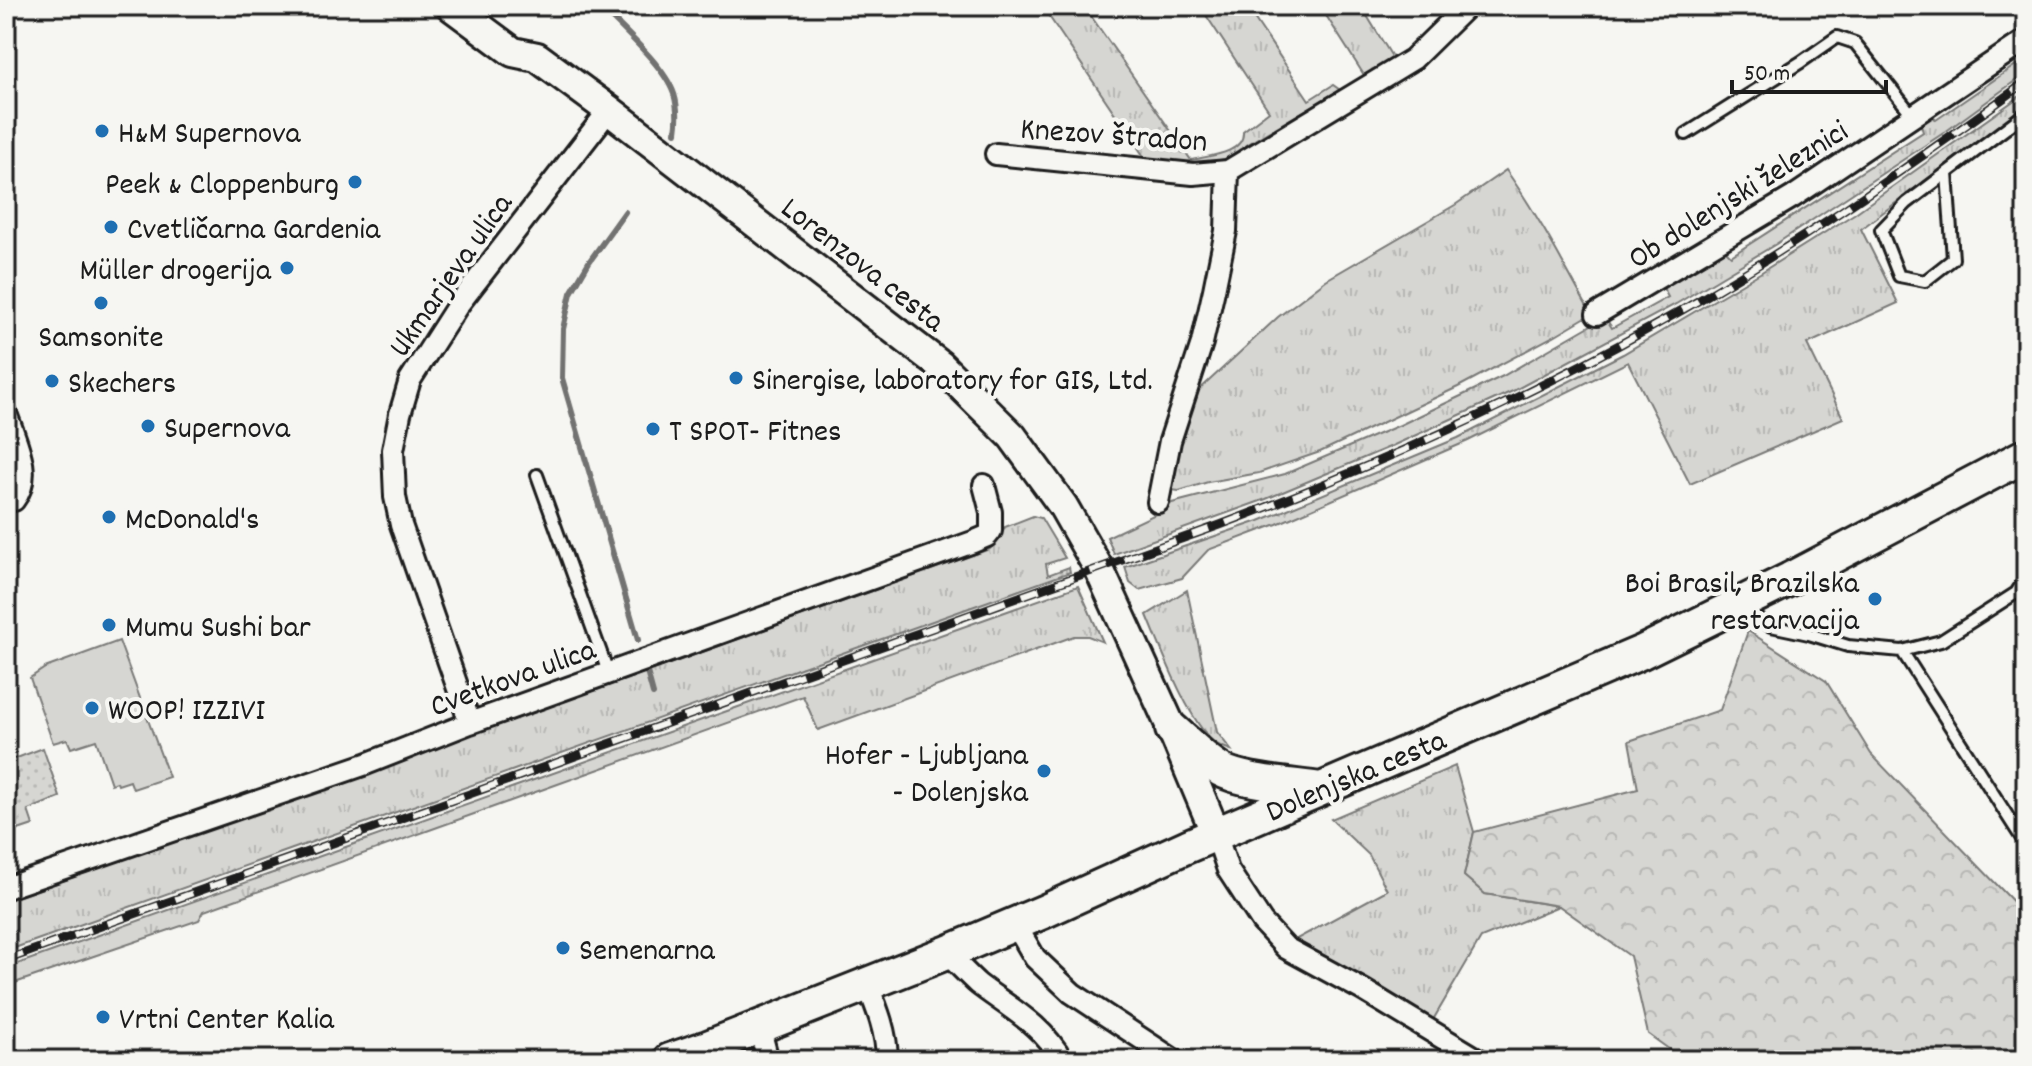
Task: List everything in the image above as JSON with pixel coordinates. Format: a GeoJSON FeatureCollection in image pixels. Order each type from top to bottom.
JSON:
{"type":"FeatureCollection","features":[{"type":"Feature","properties":{"kind":"main road","name":"Dolenjska cesta"},"geometry":{"type":"LineString","coordinates":[[670,1060],[946,953],[1642,652],[1871,538],[2026,455]]}},
{"type":"Feature","properties":{"kind":"main road"},"geometry":{"type":"LineString","coordinates":[[1172,729],[1201,755],[1236,776],[1321,789]]}},
{"type":"Feature","properties":{"kind":"street","name":"Lorenzova cesta"},"geometry":{"type":"LineString","coordinates":[[451,6],[513,52],[537,57],[609,110],[940,365],[1012,436],[1084,539],[1172,729],[1216,834]]}},
{"type":"Feature","properties":{"kind":"street","name":"Lorenzova cesta"},"geometry":{"type":"LineString","coordinates":[[484,6],[527,38],[537,57]]}},
{"type":"Feature","properties":{"kind":"street","name":"Knezov štradon"},"geometry":{"type":"LineString","coordinates":[[996,154],[1193,174],[1228,171],[1413,59],[1467,6]]}},
{"type":"Feature","properties":{"kind":"street","name":"Ob dolenjski železnici"},"geometry":{"type":"LineString","coordinates":[[1597,314],[1793,197],[2026,40]]}},
{"type":"Feature","properties":{"kind":"street","name":"Ukmarjeva ulica"},"geometry":{"type":"LineString","coordinates":[[470,723],[401,525],[395,497],[393,450],[400,414],[410,380],[458,305],[609,110]]}},
{"type":"Feature","properties":{"kind":"street","name":"Knezov štradon"},"geometry":{"type":"LineString","coordinates":[[1158,502],[1170,441],[1202,343],[1214,290],[1226,231],[1228,171]]}},
{"type":"Feature","properties":{"kind":"street"},"geometry":{"type":"LineString","coordinates":[[6,413],[14,460],[23,473],[20,492],[14,500],[6,500]]}},
{"type":"Feature","properties":{"kind":"street","name":"Cvetkova ulica"},"geometry":{"type":"LineString","coordinates":[[6,888],[366,764],[608,672],[987,536],[992,525],[984,485]]}},
{"type":"Feature","properties":{"kind":"street"},"geometry":{"type":"LineString","coordinates":[[1216,834],[1228,870],[1262,922],[1286,948],[1479,1060]]}},
{"type":"Feature","properties":{"kind":"street"},"geometry":{"type":"LineString","coordinates":[[1015,924],[1035,958],[1072,993],[1174,1060]]}},
{"type":"Feature","properties":{"kind":"street"},"geometry":{"type":"LineString","coordinates":[[946,953],[978,983],[1023,1015],[1062,1060]]}},
{"type":"Feature","properties":{"kind":"street"},"geometry":{"type":"LineString","coordinates":[[867,984],[880,1015],[887,1060]]}},
{"type":"Feature","properties":{"kind":"street"},"geometry":{"type":"LineString","coordinates":[[759,1026],[768,1060]]}},
{"type":"Feature","properties":{"kind":"lane"},"geometry":{"type":"LineString","coordinates":[[1686,134],[1837,37],[1855,43],[1914,117]]}},
{"type":"Feature","properties":{"kind":"lane"},"geometry":{"type":"LineString","coordinates":[[1947,173],[1953,259],[1925,281],[1899,276],[1881,230],[1907,203],[2026,113]]}},
{"type":"Feature","properties":{"kind":"lane"},"geometry":{"type":"LineString","coordinates":[[537,475],[608,672]]}},
{"type":"Feature","properties":{"kind":"lane"},"geometry":{"type":"LineString","coordinates":[[1734,606],[1771,626],[1848,646],[1902,651],[1941,641],[2016,593],[2026,578]]}},
{"type":"Feature","properties":{"kind":"lane"},"geometry":{"type":"LineString","coordinates":[[1902,651],[2026,845]]}},
{"type":"Feature","properties":{"kind":"green space"},"geometry":{"type":"Polygon","coordinates":[[[1042,6],[1084,6],[1191,160],[1232,149],[1242,139],[1243,131],[1269,111],[1200,6],[1246,6],[1309,100],[1333,85],[1340,90],[1225,159],[1201,164],[1145,158],[1042,6]]]}},
{"type":"Feature","properties":{"kind":"green space"},"geometry":{"type":"Polygon","coordinates":[[[1320,6],[1361,6],[1394,60],[1364,75],[1320,6]]]}},
{"type":"Feature","properties":{"kind":"green space"},"geometry":{"type":"Polygon","coordinates":[[[2026,58],[2026,73],[1945,132],[1776,244],[1676,304],[1515,390],[1392,446],[1266,499],[1114,554],[1107,537],[1172,503],[1285,474],[1400,425],[1503,376],[1605,317],[1612,328],[1668,297],[1662,286],[1723,248],[1731,256],[1923,132],[1920,122],[1932,115],[1936,120],[2026,58]]]}},
{"type":"Feature","properties":{"kind":"green space"},"geometry":{"type":"Polygon","coordinates":[[[2026,92],[2026,105],[1861,229],[1898,303],[1807,344],[1843,418],[1690,484],[1628,362],[1468,441],[1277,524],[1208,550],[1182,578],[1139,590],[1130,583],[1125,567],[1259,521],[1458,438],[1623,354],[1854,214],[2026,92]]]}},
{"type":"Feature","properties":{"kind":"green space"},"geometry":{"type":"Polygon","coordinates":[[[1506,170],[1540,222],[1591,314],[1458,387],[1320,452],[1259,473],[1208,482],[1179,491],[1168,486],[1189,400],[1197,392],[1278,317],[1326,280],[1455,205],[1506,170]]]}},
{"type":"Feature","properties":{"kind":"green space"},"geometry":{"type":"Polygon","coordinates":[[[1033,516],[1041,518],[1065,558],[1046,564],[1048,575],[1069,567],[1070,572],[6,951],[6,901],[990,549],[1005,527],[1033,516]]]}},
{"type":"Feature","properties":{"kind":"green space"},"geometry":{"type":"Polygon","coordinates":[[[1078,586],[1103,642],[1088,636],[1074,636],[818,730],[803,696],[204,911],[199,920],[6,986],[6,968],[1078,586]]]}},
{"type":"Feature","properties":{"kind":"green space"},"geometry":{"type":"Polygon","coordinates":[[[1187,590],[1217,732],[1231,750],[1214,742],[1195,718],[1176,683],[1147,615],[1187,590]]]}},
{"type":"Feature","properties":{"kind":"green space"},"geometry":{"type":"Polygon","coordinates":[[[1748,631],[1826,681],[1871,754],[2026,915],[2026,1060],[1684,1060],[1648,1034],[1630,956],[1559,906],[1485,894],[1464,876],[1474,832],[1638,789],[1629,741],[1720,710],[1748,631]]]}},
{"type":"Feature","properties":{"kind":"green space","name":"WOOP! IZZIVI"},"geometry":{"type":"Polygon","coordinates":[[[119,641],[169,777],[133,789],[130,781],[111,784],[96,740],[71,748],[67,739],[53,743],[30,678],[45,668],[119,641]]]}},
{"type":"Feature","properties":{"kind":"green space"},"geometry":{"type":"Polygon","coordinates":[[[43,748],[60,797],[28,810],[33,825],[6,834],[6,762],[43,748]]]}},
{"type":"Feature","properties":{"kind":"green space"},"geometry":{"type":"Polygon","coordinates":[[[1455,766],[1474,832],[1464,876],[1485,894],[1559,906],[1481,938],[1430,1025],[1291,942],[1387,890],[1369,855],[1331,819],[1455,766]]]}},
{"type":"Feature","properties":{"kind":"waterway"},"geometry":{"type":"LineString","coordinates":[[600,6],[642,48],[669,83],[676,104],[676,132]]}},
{"type":"Feature","properties":{"kind":"waterway"},"geometry":{"type":"LineString","coordinates":[[625,212],[571,293],[563,329],[562,378],[638,640]]}},
{"type":"Feature","properties":{"kind":"waterway"},"geometry":{"type":"LineString","coordinates":[[647,672],[653,694]]}},
{"type":"Feature","properties":{"kind":"railway"},"geometry":{"type":"LineString","coordinates":[[6,960],[1220,525],[1385,458],[1598,356],[1747,272],[1842,211],[2026,82]]}},
{"type":"Feature","properties":{"kind":"place","name":"H&M Supernova"},"geometry":{"type":"Point","coordinates":[102,131]}},
{"type":"Feature","properties":{"kind":"place","name":"Peek & Cloppenburg"},"geometry":{"type":"Point","coordinates":[355,182]}},
{"type":"Feature","properties":{"kind":"place","name":"Cvetličarna Gardenia"},"geometry":{"type":"Point","coordinates":[111,227]}},
{"type":"Feature","properties":{"kind":"place","name":"Müller drogerija"},"geometry":{"type":"Point","coordinates":[287,268]}},
{"type":"Feature","properties":{"kind":"place","name":"Samsonite"},"geometry":{"type":"Point","coordinates":[101,303]}},
{"type":"Feature","properties":{"kind":"place","name":"Sinergise, laboratory for GIS, Ltd."},"geometry":{"type":"Point","coordinates":[736,378]}},
{"type":"Feature","properties":{"kind":"place","name":"Skechers"},"geometry":{"type":"Point","coordinates":[52,381]}},
{"type":"Feature","properties":{"kind":"place","name":"Supernova"},"geometry":{"type":"Point","coordinates":[148,426]}},
{"type":"Feature","properties":{"kind":"place","name":"T SPOT- Fitnes"},"geometry":{"type":"Point","coordinates":[653,429]}},
{"type":"Feature","properties":{"kind":"place","name":"McDonald's"},"geometry":{"type":"Point","coordinates":[109,517]}},
{"type":"Feature","properties":{"kind":"place","name":"Boi Brasil, Brazilska restarvacija"},"geometry":{"type":"Point","coordinates":[1875,599]}},
{"type":"Feature","properties":{"kind":"place","name":"Mumu Sushi bar"},"geometry":{"type":"Point","coordinates":[109,625]}},
{"type":"Feature","properties":{"kind":"place","name":"WOOP! IZZIVI"},"geometry":{"type":"Point","coordinates":[92,708]}},
{"type":"Feature","properties":{"kind":"place","name":"Hofer - Ljubljana - Dolenjska"},"geometry":{"type":"Point","coordinates":[1044,771]}},
{"type":"Feature","properties":{"kind":"place","name":"Semenarna"},"geometry":{"type":"Point","coordinates":[563,948]}},
{"type":"Feature","properties":{"kind":"place","name":"Vrtni Center Kalia"},"geometry":{"type":"Point","coordinates":[103,1017]}}]}
